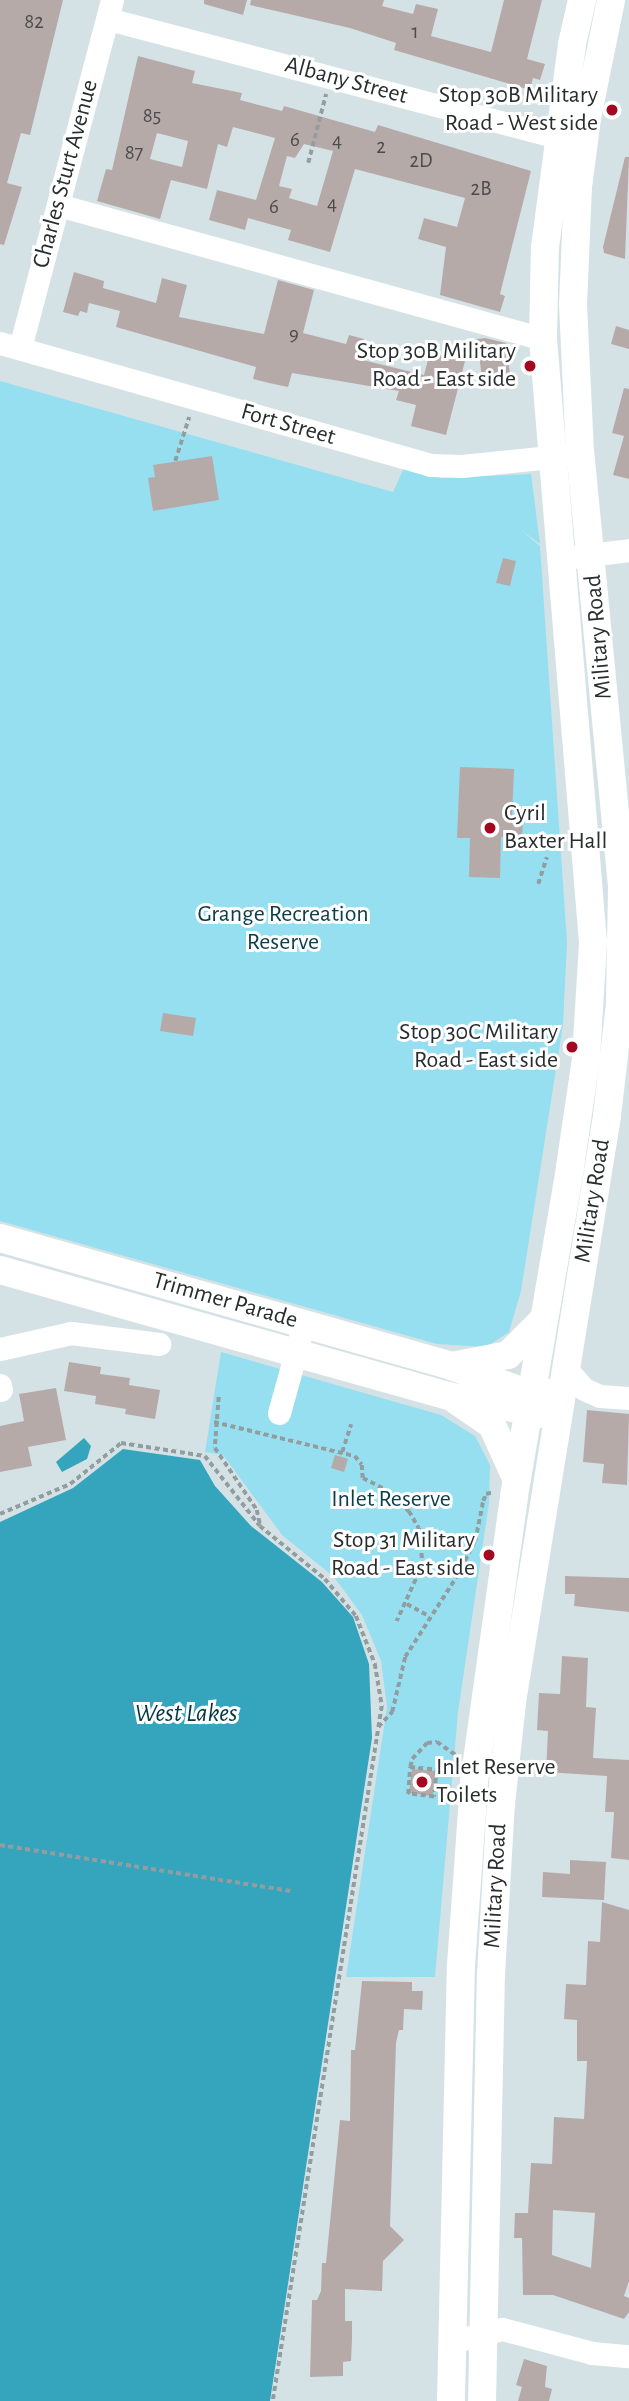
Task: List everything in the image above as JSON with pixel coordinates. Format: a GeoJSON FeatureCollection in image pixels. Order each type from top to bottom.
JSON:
{"type":"FeatureCollection","features":[{"type":"Feature","properties":{"kind":"main road","name":"Military Road"},"geometry":{"type":"LineString","coordinates":[[482,2401],[491,1989],[501,1804],[552,1450],[607,1116],[623,943],[591,553],[580,453],[573,305],[571,140],[582,0]]}},
{"type":"Feature","properties":{"kind":"main road","name":"Military Road"},"geometry":{"type":"LineString","coordinates":[[451,2401],[467,1859],[507,1487],[531,1403],[586,1058],[593,942],[550,457],[542,339],[545,247],[571,140],[611,0]]}},
{"type":"Feature","properties":{"kind":"main road","name":"Trimmer Parade"},"geometry":{"type":"LineString","coordinates":[[0,1238],[451,1366],[513,1388],[531,1403]]}},
{"type":"Feature","properties":{"kind":"main road","name":"Trimmer Parade"},"geometry":{"type":"LineString","coordinates":[[0,1270],[448,1396],[513,1408],[531,1403]]}},
{"type":"Feature","properties":{"kind":"main road","name":"Trimmer Parade"},"geometry":{"type":"LineString","coordinates":[[451,1366],[482,1364],[508,1355],[544,1319]]}},
{"type":"Feature","properties":{"kind":"main road"},"geometry":{"type":"LineString","coordinates":[[552,1450],[531,1403],[544,1393],[570,1340]]}},
{"type":"Feature","properties":{"kind":"main road","name":"Trimmer Parade"},"geometry":{"type":"LineString","coordinates":[[448,1396],[492,1425],[507,1487]]}},
{"type":"Feature","properties":{"kind":"street","name":"Albany Street"},"geometry":{"type":"LineString","coordinates":[[110,10],[571,140]]}},
{"type":"Feature","properties":{"kind":"street","name":"Charles Sturt Avenue"},"geometry":{"type":"LineString","coordinates":[[10,346],[58,205],[110,10]]}},
{"type":"Feature","properties":{"kind":"street"},"geometry":{"type":"LineString","coordinates":[[58,205],[542,339]]}},
{"type":"Feature","properties":{"kind":"street","name":"Fort Street"},"geometry":{"type":"LineString","coordinates":[[10,346],[430,465],[462,467],[580,453]]}},
{"type":"Feature","properties":{"kind":"street"},"geometry":{"type":"LineString","coordinates":[[561,559],[629,550]]}},
{"type":"Feature","properties":{"kind":"street","name":"Trimmer Parade"},"geometry":{"type":"LineString","coordinates":[[107,1337],[117,1303]]}},
{"type":"Feature","properties":{"kind":"street"},"geometry":{"type":"LineString","coordinates":[[279,1413],[304,1323]]}},
{"type":"Feature","properties":{"kind":"street"},"geometry":{"type":"LineString","coordinates":[[0,1349],[71,1333],[159,1344]]}},
{"type":"Feature","properties":{"kind":"street"},"geometry":{"type":"LineString","coordinates":[[567,1370],[584,1389],[600,1396],[629,1398]]}},
{"type":"Feature","properties":{"kind":"street"},"geometry":{"type":"LineString","coordinates":[[452,2342],[502,2329],[592,2353],[629,2356]]}},
{"type":"Feature","properties":{"kind":"path"},"geometry":{"type":"LineString","coordinates":[[308,163],[324,101]]}},
{"type":"Feature","properties":{"kind":"path"},"geometry":{"type":"LineString","coordinates":[[175,461],[195,398]]}},
{"type":"Feature","properties":{"kind":"path"},"geometry":{"type":"LineString","coordinates":[[538,884],[547,856]]}},
{"type":"Feature","properties":{"kind":"path"},"geometry":{"type":"LineString","coordinates":[[219,1397],[214,1422],[215,1448],[257,1510],[260,1526]]}},
{"type":"Feature","properties":{"kind":"path"},"geometry":{"type":"LineString","coordinates":[[214,1422],[341,1456],[351,1424]]}},
{"type":"Feature","properties":{"kind":"path"},"geometry":{"type":"LineString","coordinates":[[0,1514],[70,1484],[121,1443],[205,1456],[260,1526],[325,1580],[356,1616],[374,1664],[382,1706],[274,2401]]}},
{"type":"Feature","properties":{"kind":"path"},"geometry":{"type":"LineString","coordinates":[[342,1452],[359,1460],[363,1478],[388,1491],[419,1528],[423,1564],[397,1621]]}},
{"type":"Feature","properties":{"kind":"path"},"geometry":{"type":"LineString","coordinates":[[378,1727],[387,1723],[405,1657],[475,1541],[486,1494],[507,1487]]}},
{"type":"Feature","properties":{"kind":"path"},"geometry":{"type":"LineString","coordinates":[[407,1604],[430,1618]]}},
{"type":"Feature","properties":{"kind":"path"},"geometry":{"type":"LineString","coordinates":[[410,1767],[437,1770],[434,1797],[408,1794],[410,1767],[417,1751],[427,1743],[436,1742],[459,1756]]}},
{"type":"Feature","properties":{"kind":"path"},"geometry":{"type":"LineString","coordinates":[[0,1845],[292,1891]]}},
{"type":"Feature","properties":{"kind":"green space","name":"Grange Recreation Reserve"},"geometry":{"type":"Polygon","coordinates":[[[0,381],[393,492],[404,468],[441,478],[531,474],[540,544],[520,529],[540,546],[567,942],[563,1025],[521,1291],[509,1332],[486,1347],[437,1344],[0,1221],[0,381]]]}},
{"type":"Feature","properties":{"kind":"green space","name":"Inlet Reserve"},"geometry":{"type":"Polygon","coordinates":[[[221,1352],[441,1415],[475,1436],[490,1465],[489,1503],[458,1712],[435,1977],[346,1977],[387,1707],[381,1661],[362,1615],[334,1577],[282,1535],[223,1455],[205,1452],[221,1352]]]}},
{"type":"Feature","properties":{"kind":"water"},"geometry":{"type":"Polygon","coordinates":[[[84,1438],[91,1446],[87,1459],[62,1472],[56,1462],[84,1438]]]}},
{"type":"Feature","properties":{"kind":"water","name":"West Lakes"},"geometry":{"type":"Polygon","coordinates":[[[123,1449],[200,1460],[215,1486],[251,1526],[322,1582],[353,1617],[369,1664],[372,1738],[270,2401],[0,2401],[0,1522],[73,1488],[123,1449]]]}},
{"type":"Feature","properties":{"kind":"building"},"geometry":{"type":"Polygon","coordinates":[[[0,0],[63,0],[30,135],[21,133],[7,183],[22,187],[4,245],[0,244],[0,0]]]}},
{"type":"Feature","properties":{"kind":"building"},"geometry":{"type":"Polygon","coordinates":[[[204,0],[247,0],[243,15],[204,4],[204,0]]]}},
{"type":"Feature","properties":{"kind":"building"},"geometry":{"type":"Polygon","coordinates":[[[251,0],[384,0],[382,6],[413,14],[416,4],[438,9],[431,36],[491,52],[504,0],[542,0],[527,59],[545,64],[540,80],[533,78],[530,90],[394,50],[396,43],[350,28],[250,5],[251,0]]]}},
{"type":"Feature","properties":{"kind":"building"},"geometry":{"type":"Polygon","coordinates":[[[138,56],[195,71],[192,83],[242,93],[240,100],[282,111],[284,106],[375,132],[378,125],[531,171],[500,294],[505,296],[500,312],[440,295],[446,247],[418,239],[424,218],[457,227],[465,198],[355,169],[330,252],[288,240],[291,230],[248,218],[245,230],[209,220],[217,190],[256,200],[275,138],[233,127],[227,147],[218,144],[207,189],[171,180],[160,219],[97,201],[106,169],[112,170],[138,56]],[[157,133],[150,159],[182,167],[188,141],[157,133]],[[304,144],[295,158],[287,156],[279,186],[292,189],[289,198],[317,206],[333,151],[304,144]]]}},
{"type":"Feature","properties":{"kind":"building"},"geometry":{"type":"Polygon","coordinates":[[[625,157],[629,157],[625,259],[604,253],[603,247],[625,157]]]}},
{"type":"Feature","properties":{"kind":"building"},"geometry":{"type":"Polygon","coordinates":[[[74,272],[104,281],[103,288],[156,303],[162,278],[187,285],[179,317],[264,334],[278,280],[314,290],[303,333],[346,344],[349,335],[364,339],[359,359],[424,375],[430,352],[465,361],[446,435],[411,426],[416,405],[396,400],[399,391],[292,373],[288,387],[269,383],[253,379],[256,367],[116,327],[120,311],[89,303],[87,313],[80,311],[78,316],[63,312],[74,272]]]}},
{"type":"Feature","properties":{"kind":"building"},"geometry":{"type":"Polygon","coordinates":[[[616,326],[629,330],[629,349],[611,344],[616,326]]]}},
{"type":"Feature","properties":{"kind":"building"},"geometry":{"type":"Polygon","coordinates":[[[477,339],[506,343],[511,382],[483,386],[477,339]]]}},
{"type":"Feature","properties":{"kind":"building"},"geometry":{"type":"Polygon","coordinates":[[[624,388],[629,389],[629,479],[613,475],[624,436],[612,433],[624,388]]]}},
{"type":"Feature","properties":{"kind":"building"},"geometry":{"type":"Polygon","coordinates":[[[212,456],[219,500],[153,511],[148,478],[155,477],[153,465],[212,456]]]}},
{"type":"Feature","properties":{"kind":"building"},"geometry":{"type":"Polygon","coordinates":[[[503,558],[516,561],[510,586],[496,583],[503,558]]]}},
{"type":"Feature","properties":{"kind":"building","name":"Cyril Baxter Hall"},"geometry":{"type":"Polygon","coordinates":[[[460,767],[514,769],[512,818],[523,818],[522,838],[501,837],[500,878],[469,877],[470,838],[457,838],[460,767]]]}},
{"type":"Feature","properties":{"kind":"building"},"geometry":{"type":"Polygon","coordinates":[[[163,1013],[196,1018],[193,1036],[160,1031],[163,1013]]]}},
{"type":"Feature","properties":{"kind":"building"},"geometry":{"type":"Polygon","coordinates":[[[69,1362],[101,1367],[100,1374],[130,1378],[129,1385],[160,1390],[155,1419],[125,1414],[126,1409],[95,1404],[96,1396],[64,1391],[69,1362]]]}},
{"type":"Feature","properties":{"kind":"building"},"geometry":{"type":"Polygon","coordinates":[[[56,1388],[66,1440],[28,1447],[32,1466],[0,1472],[0,1426],[24,1421],[19,1394],[56,1388]]]}},
{"type":"Feature","properties":{"kind":"building"},"geometry":{"type":"Polygon","coordinates":[[[587,1410],[629,1414],[627,1485],[602,1483],[604,1464],[583,1462],[587,1410]]]}},
{"type":"Feature","properties":{"kind":"building"},"geometry":{"type":"Polygon","coordinates":[[[335,1455],[348,1459],[344,1472],[331,1468],[335,1455]]]}},
{"type":"Feature","properties":{"kind":"building"},"geometry":{"type":"Polygon","coordinates":[[[565,1576],[629,1578],[629,1612],[574,1606],[575,1594],[565,1594],[565,1576]]]}},
{"type":"Feature","properties":{"kind":"building"},"geometry":{"type":"Polygon","coordinates":[[[562,1656],[588,1658],[586,1707],[596,1708],[593,1758],[629,1760],[629,1860],[611,1858],[614,1812],[605,1812],[607,1776],[546,1772],[548,1731],[537,1730],[539,1693],[560,1694],[562,1656]]]}},
{"type":"Feature","properties":{"kind":"building","name":"Inlet Reserve Toilets"},"geometry":{"type":"Polygon","coordinates":[[[412,1769],[435,1771],[433,1796],[409,1793],[412,1769]]]}},
{"type":"Feature","properties":{"kind":"building"},"geometry":{"type":"Polygon","coordinates":[[[570,1860],[606,1862],[604,1900],[542,1897],[543,1872],[570,1874],[570,1860]]]}},
{"type":"Feature","properties":{"kind":"building"},"geometry":{"type":"Polygon","coordinates":[[[602,1902],[629,1910],[629,2281],[624,2296],[629,2298],[629,2312],[624,2319],[553,2295],[523,2295],[522,2238],[514,2238],[515,2213],[528,2213],[531,2163],[552,2164],[554,2117],[584,2119],[587,2061],[577,2061],[577,2020],[564,2019],[566,1984],[586,1985],[588,1941],[600,1942],[602,1902]],[[553,2210],[552,2255],[591,2268],[595,2213],[553,2210]]]}},
{"type":"Feature","properties":{"kind":"building"},"geometry":{"type":"Polygon","coordinates":[[[362,1981],[412,1982],[412,1991],[423,1991],[422,2010],[404,2009],[403,2030],[399,2030],[396,2043],[390,2226],[404,2240],[383,2261],[382,2291],[345,2289],[345,2321],[352,2321],[352,2339],[351,2361],[343,2362],[343,2376],[310,2377],[312,2300],[317,2300],[321,2291],[322,2263],[326,2263],[340,2120],[350,2121],[351,2050],[355,2050],[362,1981]]]}},
{"type":"Feature","properties":{"kind":"building"},"geometry":{"type":"Polygon","coordinates":[[[524,2359],[547,2366],[545,2387],[552,2389],[549,2401],[518,2401],[522,2387],[516,2385],[524,2359]]]}},
{"type":"Feature","properties":{"kind":"place","name":"Stop 30B Military Road - West side"},"geometry":{"type":"Point","coordinates":[612,110]}},
{"type":"Feature","properties":{"kind":"place","name":"Stop 30B Military Road - East side"},"geometry":{"type":"Point","coordinates":[530,366]}},
{"type":"Feature","properties":{"kind":"place","name":"Cyril Baxter Hall"},"geometry":{"type":"Point","coordinates":[490,828]}},
{"type":"Feature","properties":{"kind":"place","name":"Stop 30C Military Road - East side"},"geometry":{"type":"Point","coordinates":[572,1047]}},
{"type":"Feature","properties":{"kind":"place","name":"Stop 31 Military Road - East side"},"geometry":{"type":"Point","coordinates":[489,1555]}},
{"type":"Feature","properties":{"kind":"place","name":"Inlet Reserve Toilets"},"geometry":{"type":"Point","coordinates":[422,1782]}}]}
